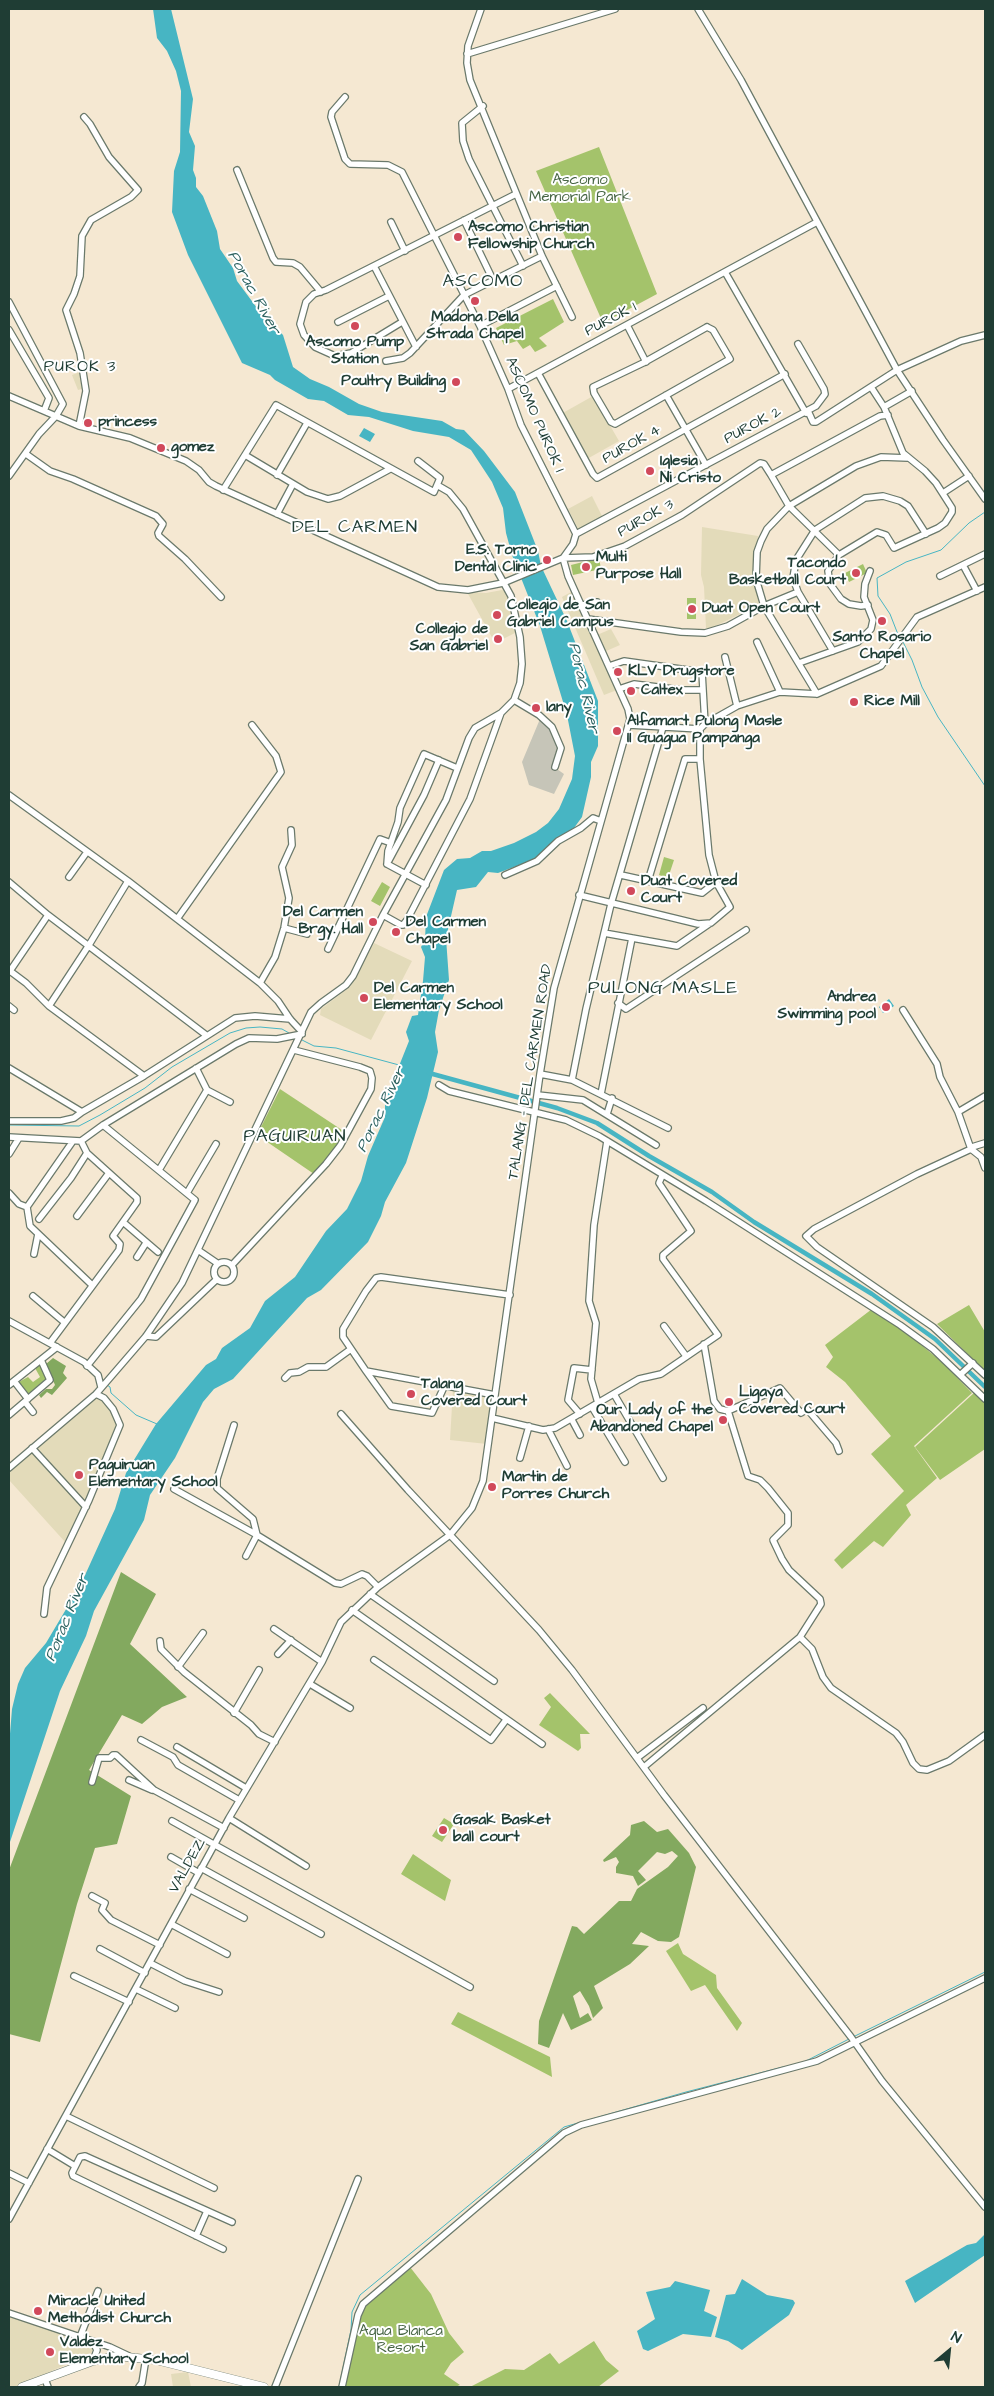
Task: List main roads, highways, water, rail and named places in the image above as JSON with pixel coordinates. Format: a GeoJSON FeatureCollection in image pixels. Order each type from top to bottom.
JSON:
{"type":"FeatureCollection","features":[{"type":"Feature","properties":{"kind":"main road"},"geometry":{"type":"LineString","coordinates":[[22,2387],[106,2357],[131,2357],[146,2358],[264,2387]]}},
{"type":"Feature","properties":{"kind":"water","name":"Porac River"},"geometry":{"type":"Polygon","coordinates":[[[153,9],[171,9],[193,99],[189,132],[195,146],[193,170],[196,178],[196,187],[203,196],[217,231],[220,249],[233,268],[237,281],[260,312],[283,335],[293,367],[310,379],[329,387],[359,404],[382,412],[442,421],[456,429],[464,430],[484,451],[515,492],[538,551],[541,566],[567,621],[598,701],[598,746],[591,762],[591,777],[582,817],[574,828],[555,841],[535,859],[498,873],[488,872],[476,887],[457,890],[446,938],[449,980],[439,1010],[435,1032],[438,1052],[427,1098],[406,1163],[385,1202],[381,1216],[368,1242],[321,1290],[307,1298],[233,1379],[214,1389],[203,1402],[175,1458],[150,1495],[144,1520],[94,1611],[86,1636],[60,1691],[9,1845],[9,1746],[12,1709],[18,1684],[25,1668],[46,1643],[81,1584],[115,1509],[126,1473],[156,1424],[206,1365],[216,1359],[222,1348],[250,1328],[265,1301],[295,1277],[326,1231],[347,1209],[361,1181],[368,1156],[385,1117],[385,1101],[409,1041],[406,1032],[412,1016],[418,1015],[425,957],[421,947],[425,940],[426,917],[444,870],[457,859],[470,858],[482,851],[491,851],[514,843],[536,832],[548,823],[559,809],[572,779],[575,756],[567,715],[540,626],[512,555],[506,533],[503,508],[492,482],[471,450],[449,437],[413,431],[369,417],[348,415],[324,401],[308,399],[275,380],[270,375],[242,363],[188,255],[172,212],[174,171],[180,152],[181,91],[176,71],[167,51],[157,38],[153,9]]]}},
{"type":"Feature","properties":{"kind":"water"},"geometry":{"type":"Polygon","coordinates":[[[364,428],[375,434],[370,442],[359,436],[364,428]]]}},
{"type":"Feature","properties":{"kind":"water","name":"Andrea Swimming pool"},"geometry":{"type":"Polygon","coordinates":[[[889,999],[894,1006],[883,1013],[879,1007],[889,999]]]}},
{"type":"Feature","properties":{"kind":"water"},"geometry":{"type":"Polygon","coordinates":[[[985,2234],[985,2255],[915,2303],[905,2281],[967,2245],[976,2243],[985,2234]]]}},
{"type":"Feature","properties":{"kind":"water"},"geometry":{"type":"Polygon","coordinates":[[[742,2279],[767,2295],[793,2300],[795,2303],[789,2315],[742,2350],[728,2341],[715,2337],[726,2295],[735,2294],[742,2279]]]}},
{"type":"Feature","properties":{"kind":"water"},"geometry":{"type":"Polygon","coordinates":[[[675,2281],[710,2290],[704,2311],[717,2317],[711,2337],[683,2334],[648,2351],[643,2349],[637,2331],[655,2319],[646,2292],[670,2287],[675,2281]]]}},
{"type":"Feature","properties":{"kind":"waterway"},"geometry":{"type":"LineString","coordinates":[[899,637],[890,614],[878,596],[877,578],[906,562],[941,550],[969,523],[985,512]]}},
{"type":"Feature","properties":{"kind":"waterway"},"geometry":{"type":"LineString","coordinates":[[903,642],[922,687],[938,717],[985,786]]}},
{"type":"Feature","properties":{"kind":"waterway"},"geometry":{"type":"LineString","coordinates":[[9,1125],[79,1126],[145,1088],[172,1067],[230,1033],[246,1028],[260,1027],[282,1029],[289,1033]]}},
{"type":"Feature","properties":{"kind":"waterway","name":"Porac River"},"geometry":{"type":"LineString","coordinates":[[300,1039],[314,1046],[336,1048],[399,1065]]}},
{"type":"Feature","properties":{"kind":"waterway"},"geometry":{"type":"LineString","coordinates":[[429,1073],[557,1108],[597,1123],[649,1156],[712,1192],[754,1222],[872,1294],[935,1339],[985,1387]]}},
{"type":"Feature","properties":{"kind":"waterway"},"geometry":{"type":"LineString","coordinates":[[107,1385],[110,1387],[111,1393],[136,1415],[157,1424]]}},
{"type":"Feature","properties":{"kind":"waterway"},"geometry":{"type":"LineString","coordinates":[[853,2037],[985,1972]]}},
{"type":"Feature","properties":{"kind":"waterway"},"geometry":{"type":"LineString","coordinates":[[806,2061],[849,2039]]}},
{"type":"Feature","properties":{"kind":"waterway"},"geometry":{"type":"LineString","coordinates":[[339,2387],[351,2330],[352,2312],[360,2295],[564,2127],[686,2092],[783,2067]]}},
{"type":"Feature","properties":{"kind":"place","name":"Ascomo Christian Fellowship Church"},"geometry":{"type":"Point","coordinates":[458,237]}},
{"type":"Feature","properties":{"kind":"place","name":"Madona Della Strada Chapel"},"geometry":{"type":"Point","coordinates":[475,301]}},
{"type":"Feature","properties":{"kind":"place","name":"Ascomo Pump Station"},"geometry":{"type":"Point","coordinates":[355,326]}},
{"type":"Feature","properties":{"kind":"place","name":"Poultry Building"},"geometry":{"type":"Point","coordinates":[456,382]}},
{"type":"Feature","properties":{"kind":"place","name":"princess"},"geometry":{"type":"Point","coordinates":[88,423]}},
{"type":"Feature","properties":{"kind":"place","name":"gomez"},"geometry":{"type":"Point","coordinates":[161,448]}},
{"type":"Feature","properties":{"kind":"place","name":"Iglesia Ni Cristo"},"geometry":{"type":"Point","coordinates":[650,471]}},
{"type":"Feature","properties":{"kind":"place","name":"E.S. Torno Dental Clinic"},"geometry":{"type":"Point","coordinates":[547,560]}},
{"type":"Feature","properties":{"kind":"place","name":"Multi Purpose Hall"},"geometry":{"type":"Point","coordinates":[586,567]}},
{"type":"Feature","properties":{"kind":"place","name":"Tacondo Basketball Court"},"geometry":{"type":"Point","coordinates":[856,573]}},
{"type":"Feature","properties":{"kind":"place","name":"Duat Open Court"},"geometry":{"type":"Point","coordinates":[692,609]}},
{"type":"Feature","properties":{"kind":"place","name":"Collegio de San Gabriel Campus"},"geometry":{"type":"Point","coordinates":[497,615]}},
{"type":"Feature","properties":{"kind":"place","name":"Santo Rosario Chapel"},"geometry":{"type":"Point","coordinates":[882,621]}},
{"type":"Feature","properties":{"kind":"place","name":"Collegio de San Gabriel"},"geometry":{"type":"Point","coordinates":[498,639]}},
{"type":"Feature","properties":{"kind":"place","name":"KLV Drugstore"},"geometry":{"type":"Point","coordinates":[618,672]}},
{"type":"Feature","properties":{"kind":"place","name":"Caltex"},"geometry":{"type":"Point","coordinates":[631,691]}},
{"type":"Feature","properties":{"kind":"place","name":"Rice Mill"},"geometry":{"type":"Point","coordinates":[854,702]}},
{"type":"Feature","properties":{"kind":"place","name":"lany"},"geometry":{"type":"Point","coordinates":[536,708]}},
{"type":"Feature","properties":{"kind":"place","name":"Alfamart Pulong Masle II Guagua Pampanga"},"geometry":{"type":"Point","coordinates":[617,731]}},
{"type":"Feature","properties":{"kind":"place","name":"Duat Covered Court"},"geometry":{"type":"Point","coordinates":[631,891]}},
{"type":"Feature","properties":{"kind":"place","name":"Del Carmen Brgy. Hall"},"geometry":{"type":"Point","coordinates":[373,922]}},
{"type":"Feature","properties":{"kind":"place","name":"Del Carmen Chapel"},"geometry":{"type":"Point","coordinates":[396,932]}},
{"type":"Feature","properties":{"kind":"place","name":"Del Carmen Elementary School"},"geometry":{"type":"Point","coordinates":[364,998]}},
{"type":"Feature","properties":{"kind":"place","name":"Andrea Swimming pool"},"geometry":{"type":"Point","coordinates":[886,1007]}},
{"type":"Feature","properties":{"kind":"place","name":"Talang Covered Court"},"geometry":{"type":"Point","coordinates":[411,1394]}},
{"type":"Feature","properties":{"kind":"place","name":"Ligaya Covered Court"},"geometry":{"type":"Point","coordinates":[729,1402]}},
{"type":"Feature","properties":{"kind":"place","name":"Our Lady of the Abandoned Chapel"},"geometry":{"type":"Point","coordinates":[723,1420]}},
{"type":"Feature","properties":{"kind":"place","name":"Paguiruan Elementary School"},"geometry":{"type":"Point","coordinates":[79,1475]}},
{"type":"Feature","properties":{"kind":"place","name":"Martin de Porres Church"},"geometry":{"type":"Point","coordinates":[492,1487]}},
{"type":"Feature","properties":{"kind":"place","name":"Gasak Basket ball court"},"geometry":{"type":"Point","coordinates":[443,1830]}},
{"type":"Feature","properties":{"kind":"place","name":"Miracle United Methodist Church"},"geometry":{"type":"Point","coordinates":[38,2311]}},
{"type":"Feature","properties":{"kind":"place","name":"Valdez Elementary School"},"geometry":{"type":"Point","coordinates":[50,2352]}},
{"type":"Feature","properties":{"kind":"district","name":"ASCOMO"},"geometry":{"type":"Point","coordinates":[483,282]}},
{"type":"Feature","properties":{"kind":"district","name":"PUROK 3"},"geometry":{"type":"Point","coordinates":[80,368]}},
{"type":"Feature","properties":{"kind":"district","name":"DEL CARMEN"},"geometry":{"type":"Point","coordinates":[355,528]}},
{"type":"Feature","properties":{"kind":"district","name":"PULONG MASLE"},"geometry":{"type":"Point","coordinates":[663,989]}},
{"type":"Feature","properties":{"kind":"district","name":"PAGUIRUAN"},"geometry":{"type":"Point","coordinates":[295,1137]}},
{"type":"Feature","properties":{"kind":"park label","name":"Ascomo Memorial Park"},"geometry":{"type":"Point","coordinates":[580,190]}},
{"type":"Feature","properties":{"kind":"park label","name":"Aqua Blanca Resort"},"geometry":{"type":"Point","coordinates":[401,2340]}}]}
